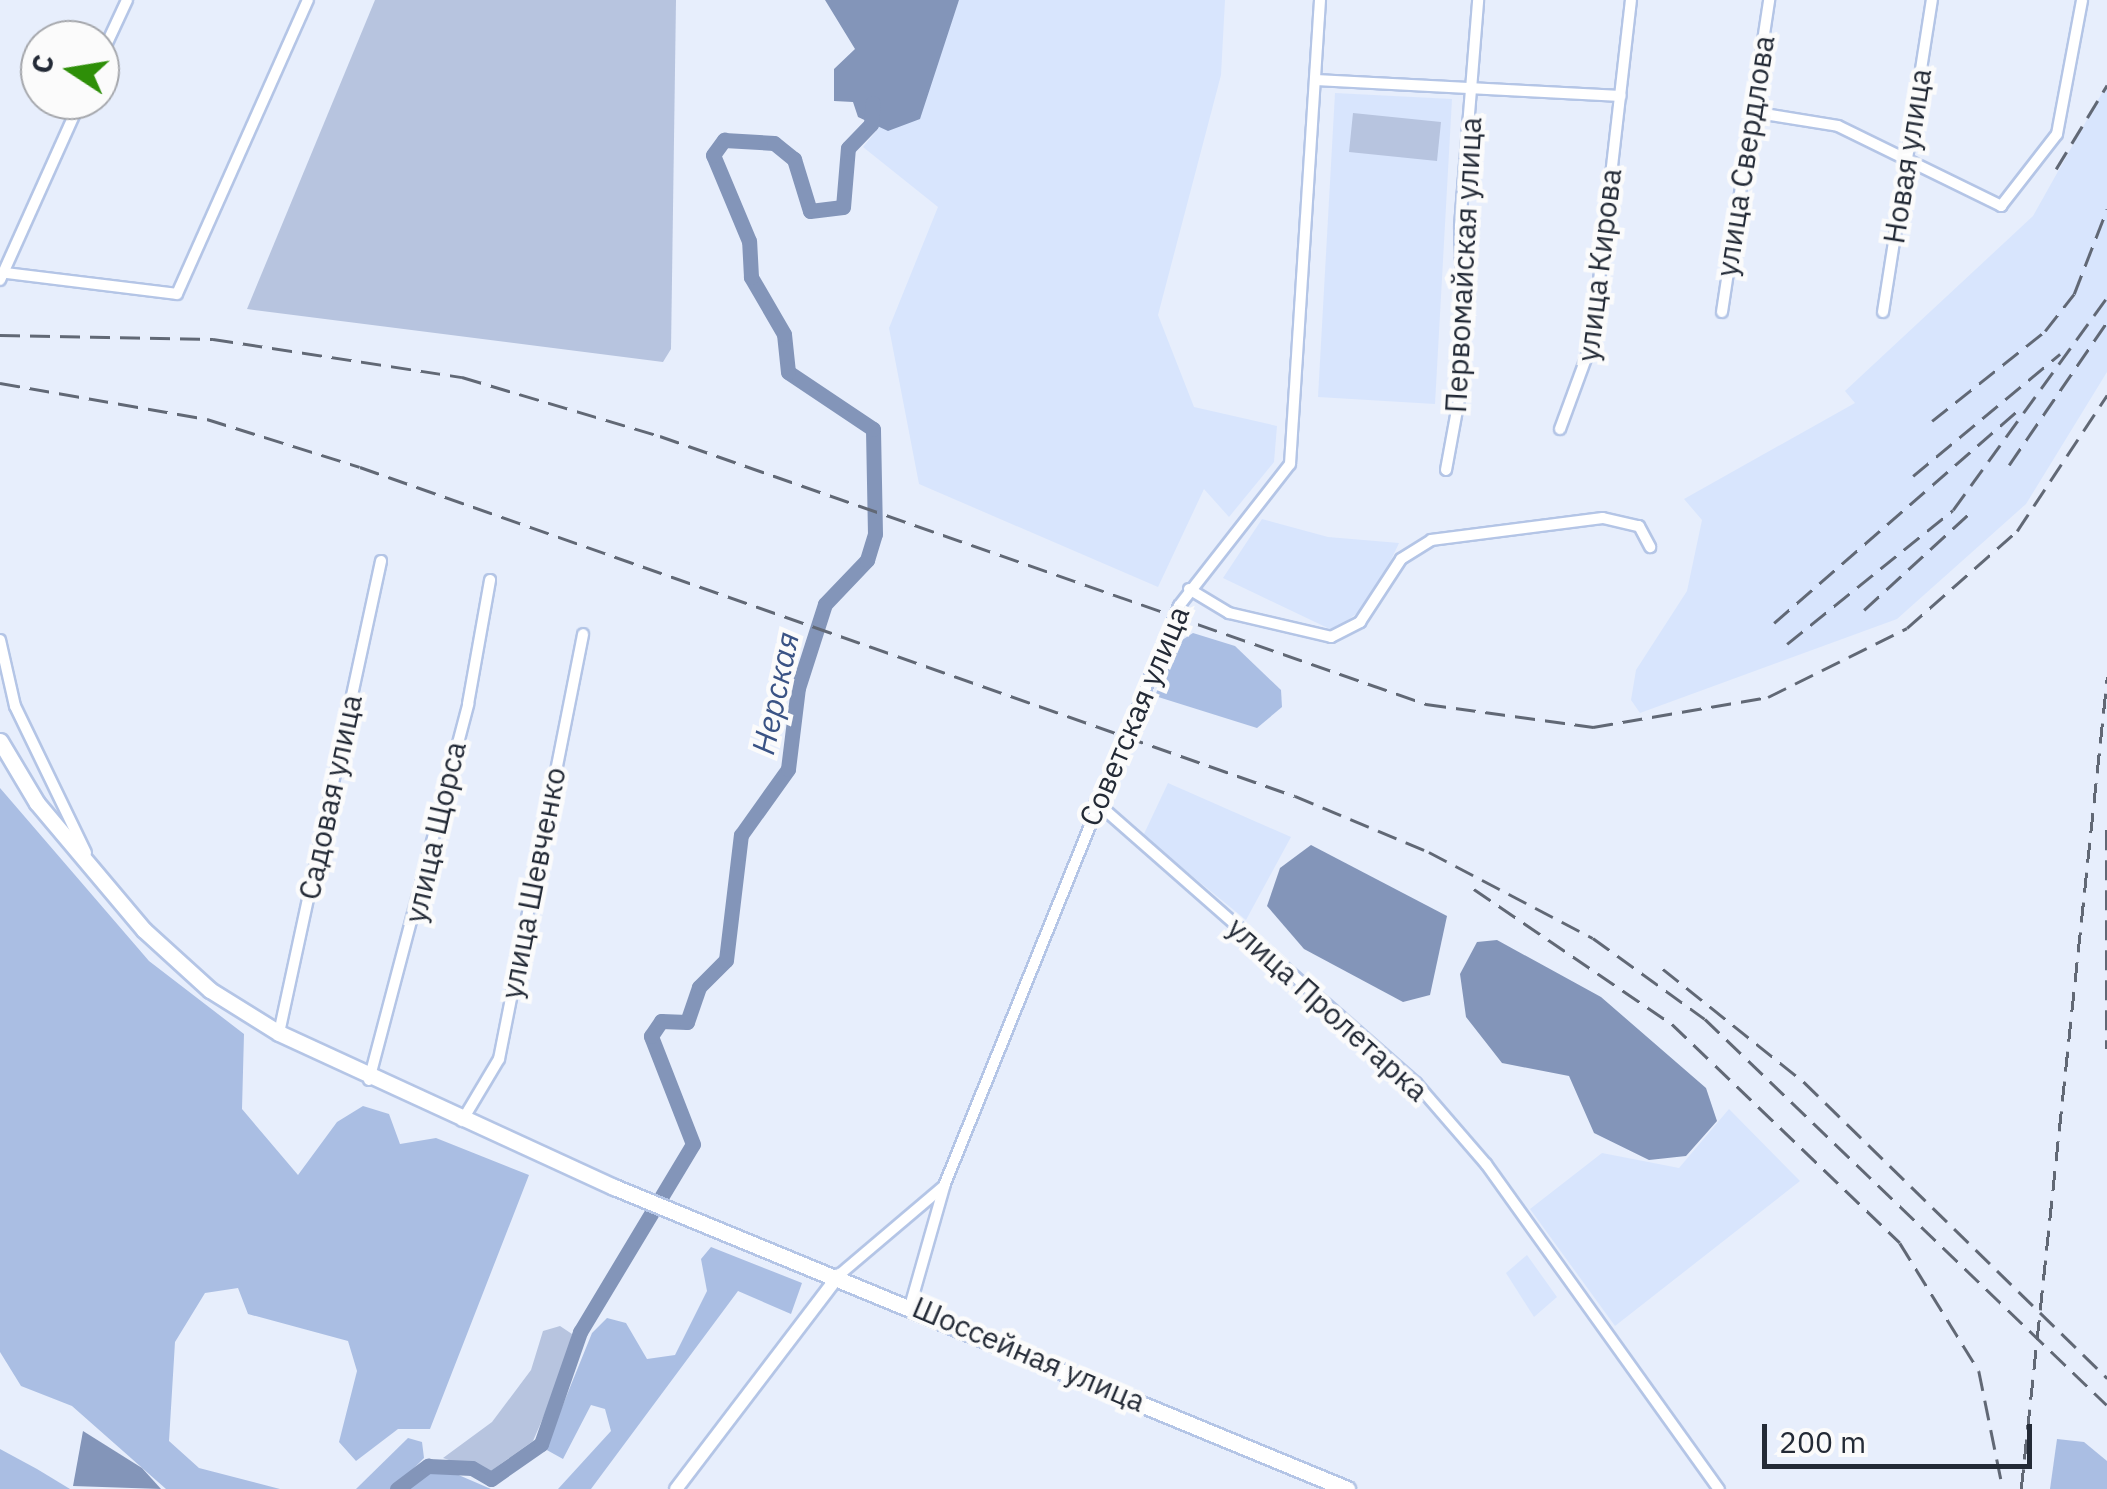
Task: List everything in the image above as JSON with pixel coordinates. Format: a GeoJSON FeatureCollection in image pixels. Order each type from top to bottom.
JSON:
{"type":"FeatureCollection","features":[{"type":"Feature","properties":{"kind":"highway","name":"Шоссейная улица"},"geometry":{"type":"LineString","coordinates":[[0,742],[102,886],[210,990],[279,1033],[369,1081],[614,1187],[911,1303],[1347,1489]]}},
{"type":"Feature","properties":{"kind":"main road"},"geometry":{"type":"LineString","coordinates":[[676,1489],[839,1275]]}},
{"type":"Feature","properties":{"kind":"street"},"geometry":{"type":"LineString","coordinates":[[72,120],[3,277],[177,294],[308,0]]}},
{"type":"Feature","properties":{"kind":"street","name":"Советская улица"},"geometry":{"type":"LineString","coordinates":[[839,1275],[944,1186],[1096,802],[1189,588],[1281,478],[1296,446],[1320,0]]}},
{"type":"Feature","properties":{"kind":"street","name":"Первомайская улица"},"geometry":{"type":"LineString","coordinates":[[1446,470],[1464,372],[1460,226],[1478,0]]}},
{"type":"Feature","properties":{"kind":"street","name":"улица Кирова"},"geometry":{"type":"LineString","coordinates":[[1560,429],[1589,357],[1631,0]]}},
{"type":"Feature","properties":{"kind":"street","name":"улица Свердлова"},"geometry":{"type":"LineString","coordinates":[[1722,312],[1769,0]]}},
{"type":"Feature","properties":{"kind":"street","name":"Новая улица"},"geometry":{"type":"LineString","coordinates":[[1883,312],[1932,0]]}},
{"type":"Feature","properties":{"kind":"street"},"geometry":{"type":"LineString","coordinates":[[1752,112],[1838,126],[1906,156],[2000,206],[2057,134],[2082,0]]}},
{"type":"Feature","properties":{"kind":"street"},"geometry":{"type":"LineString","coordinates":[[1316,80],[1621,96]]}},
{"type":"Feature","properties":{"kind":"street"},"geometry":{"type":"LineString","coordinates":[[1189,588],[1242,618],[1331,637],[1360,622],[1401,559],[1431,540],[1603,518],[1640,526],[1650,548]]}},
{"type":"Feature","properties":{"kind":"street","name":"Садовая улица"},"geometry":{"type":"LineString","coordinates":[[279,1033],[381,561]]}},
{"type":"Feature","properties":{"kind":"street","name":"улица Щорса"},"geometry":{"type":"LineString","coordinates":[[369,1081],[468,704],[490,580]]}},
{"type":"Feature","properties":{"kind":"street","name":"улица Шевченко"},"geometry":{"type":"LineString","coordinates":[[462,1122],[500,1059],[583,634]]}},
{"type":"Feature","properties":{"kind":"street"},"geometry":{"type":"LineString","coordinates":[[0,640],[15,706],[102,886]]}},
{"type":"Feature","properties":{"kind":"street","name":"улица Пролетарка"},"geometry":{"type":"LineString","coordinates":[[1096,802],[1416,1083],[1572,1287],[1718,1489]]}},
{"type":"Feature","properties":{"kind":"street"},"geometry":{"type":"LineString","coordinates":[[911,1303],[944,1186]]}},
{"type":"Feature","properties":{"kind":"shaded area"},"geometry":{"type":"Polygon","coordinates":[[[375,0],[676,0],[671,349],[663,362],[247,309],[375,0]]]}},
{"type":"Feature","properties":{"kind":"shaded area"},"geometry":{"type":"Polygon","coordinates":[[[825,0],[959,0],[920,119],[888,131],[858,117],[853,102],[834,101],[834,69],[855,49],[825,0]]]}},
{"type":"Feature","properties":{"kind":"shaded area"},"geometry":{"type":"Polygon","coordinates":[[[959,0],[1225,0],[1221,75],[1158,315],[1194,407],[1277,426],[1274,462],[1229,517],[1204,489],[1158,587],[919,484],[889,328],[938,207],[863,147],[941,52],[959,0]]]}},
{"type":"Feature","properties":{"kind":"shaded area"},"geometry":{"type":"Polygon","coordinates":[[[2107,84],[2107,372],[2026,504],[1897,619],[1640,713],[1631,700],[1636,670],[1687,591],[1702,520],[1684,499],[1855,403],[1845,391],[2033,216],[2107,84]]]}},
{"type":"Feature","properties":{"kind":"shaded area"},"geometry":{"type":"Polygon","coordinates":[[[1335,93],[1452,99],[1435,404],[1318,397],[1335,93]]]}},
{"type":"Feature","properties":{"kind":"shaded area"},"geometry":{"type":"Polygon","coordinates":[[[1353,113],[1441,122],[1437,161],[1349,152],[1353,113]]]}},
{"type":"Feature","properties":{"kind":"shaded area"},"geometry":{"type":"Polygon","coordinates":[[[1262,519],[1328,537],[1399,543],[1371,602],[1334,631],[1223,578],[1262,519]]]}},
{"type":"Feature","properties":{"kind":"shaded area"},"geometry":{"type":"Polygon","coordinates":[[[1193,633],[1235,646],[1281,690],[1282,707],[1257,728],[1155,696],[1176,644],[1193,633]]]}},
{"type":"Feature","properties":{"kind":"shaded area"},"geometry":{"type":"Polygon","coordinates":[[[1168,783],[1291,837],[1246,920],[1143,836],[1168,783]]]}},
{"type":"Feature","properties":{"kind":"shaded area"},"geometry":{"type":"Polygon","coordinates":[[[0,788],[149,961],[244,1034],[242,1109],[298,1175],[337,1122],[363,1106],[389,1114],[400,1144],[436,1138],[529,1175],[430,1429],[398,1429],[356,1461],[339,1442],[357,1371],[348,1341],[248,1314],[238,1288],[205,1293],[175,1342],[169,1441],[199,1468],[280,1489],[166,1489],[72,1406],[21,1386],[0,1352],[0,788]]]}},
{"type":"Feature","properties":{"kind":"shaded area"},"geometry":{"type":"Polygon","coordinates":[[[1311,845],[1447,916],[1430,995],[1403,1002],[1304,949],[1267,906],[1280,868],[1311,845]]]}},
{"type":"Feature","properties":{"kind":"shaded area"},"geometry":{"type":"Polygon","coordinates":[[[1497,940],[1601,997],[1706,1088],[1717,1121],[1686,1156],[1649,1160],[1594,1133],[1569,1076],[1502,1063],[1466,1017],[1460,974],[1477,942],[1497,940]]]}},
{"type":"Feature","properties":{"kind":"shaded area"},"geometry":{"type":"Polygon","coordinates":[[[1729,1109],[1800,1181],[1615,1326],[1530,1209],[1602,1153],[1679,1168],[1729,1109]]]}},
{"type":"Feature","properties":{"kind":"shaded area"},"geometry":{"type":"Polygon","coordinates":[[[711,1247],[802,1283],[791,1314],[738,1291],[591,1489],[558,1489],[611,1431],[605,1409],[591,1405],[563,1459],[545,1449],[592,1333],[607,1318],[626,1323],[647,1359],[675,1355],[707,1291],[701,1259],[711,1247]]]}},
{"type":"Feature","properties":{"kind":"shaded area"},"geometry":{"type":"Polygon","coordinates":[[[1527,1255],[1557,1297],[1534,1317],[1506,1273],[1527,1255]]]}},
{"type":"Feature","properties":{"kind":"shaded area"},"geometry":{"type":"Polygon","coordinates":[[[560,1326],[572,1334],[566,1365],[533,1441],[488,1473],[443,1458],[492,1422],[531,1370],[543,1331],[560,1326]]]}},
{"type":"Feature","properties":{"kind":"shaded area"},"geometry":{"type":"Polygon","coordinates":[[[83,1431],[142,1468],[161,1489],[73,1486],[83,1431]]]}},
{"type":"Feature","properties":{"kind":"shaded area"},"geometry":{"type":"Polygon","coordinates":[[[408,1438],[422,1442],[424,1458],[393,1489],[356,1489],[408,1438]]]}},
{"type":"Feature","properties":{"kind":"shaded area"},"geometry":{"type":"Polygon","coordinates":[[[2057,1439],[2084,1442],[2107,1461],[2107,1489],[2050,1489],[2057,1439]]]}},
{"type":"Feature","properties":{"kind":"shaded area"},"geometry":{"type":"Polygon","coordinates":[[[0,1449],[37,1469],[70,1489],[0,1489],[0,1449]]]}},
{"type":"Feature","properties":{"kind":"shaded area"},"geometry":{"type":"Polygon","coordinates":[[[447,1470],[491,1489],[404,1489],[414,1473],[447,1470]]]}},
{"type":"Feature","properties":{"kind":"waterway","name":"Нерская"},"geometry":{"type":"LineString","coordinates":[[397,1489],[428,1466],[472,1468],[491,1479],[541,1444],[580,1332],[693,1144],[651,1036],[661,1021],[687,1022],[699,987],[726,960],[741,835],[788,769],[798,688],[825,604],[867,560],[875,534],[873,429],[788,372],[784,334],[751,277],[749,241],[713,155],[724,140],[774,143],[794,159],[810,211],[843,207],[848,148],[871,124],[873,103]]}},
{"type":"Feature","properties":{"kind":"railway"},"geometry":{"type":"LineString","coordinates":[[2056,169],[2107,85]]}},
{"type":"Feature","properties":{"kind":"railway"},"geometry":{"type":"LineString","coordinates":[[1932,421],[2045,331],[2074,294],[2107,209]]}},
{"type":"Feature","properties":{"kind":"railway"},"geometry":{"type":"LineString","coordinates":[[1787,644],[1953,510],[2107,297]]}},
{"type":"Feature","properties":{"kind":"railway"},"geometry":{"type":"LineString","coordinates":[[2009,465],[2107,322]]}},
{"type":"Feature","properties":{"kind":"railway"},"geometry":{"type":"LineString","coordinates":[[0,335],[213,339],[462,377],[660,436],[1426,704],[1593,727],[1768,697],[1907,628],[2017,531],[2107,395]]}},
{"type":"Feature","properties":{"kind":"railway"},"geometry":{"type":"LineString","coordinates":[[1913,476],[2060,354]]}},
{"type":"Feature","properties":{"kind":"railway"},"geometry":{"type":"LineString","coordinates":[[0,383],[207,419],[360,467],[1295,796],[1429,852],[1593,938],[1705,1019],[2107,1405]]}},
{"type":"Feature","properties":{"kind":"railway"},"geometry":{"type":"LineString","coordinates":[[1774,623],[2019,409]]}},
{"type":"Feature","properties":{"kind":"railway"},"geometry":{"type":"LineString","coordinates":[[1864,610],[1971,512]]}},
{"type":"Feature","properties":{"kind":"railway"},"geometry":{"type":"LineString","coordinates":[[2021,1489],[2107,677]]}},
{"type":"Feature","properties":{"kind":"railway"},"geometry":{"type":"LineString","coordinates":[[2107,830],[2107,1049]]}},
{"type":"Feature","properties":{"kind":"railway"},"geometry":{"type":"LineString","coordinates":[[1474,889],[1672,1024],[1900,1243],[1979,1371],[2003,1489]]}},
{"type":"Feature","properties":{"kind":"railway"},"geometry":{"type":"LineString","coordinates":[[1663,969],[1804,1082],[2107,1378]]}}]}
